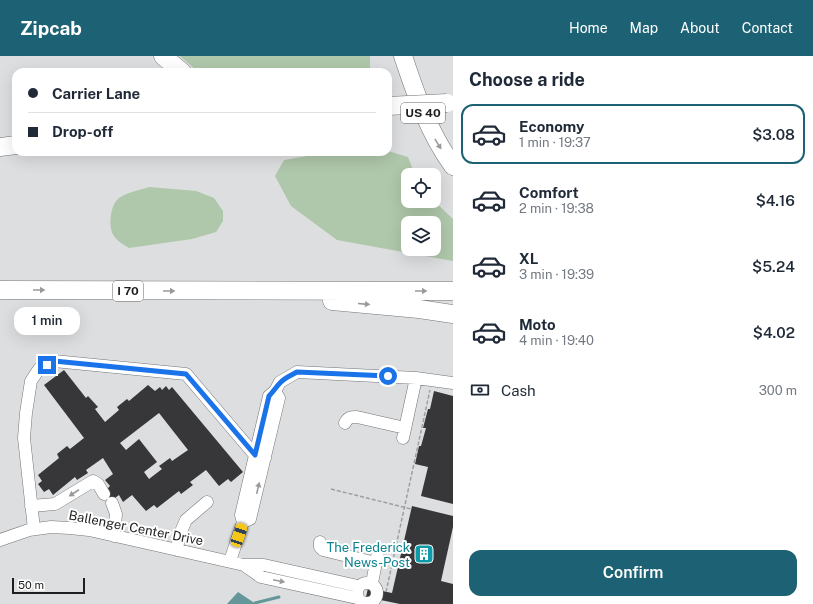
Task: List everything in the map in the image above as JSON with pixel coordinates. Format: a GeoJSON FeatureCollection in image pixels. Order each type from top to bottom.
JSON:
{"type":"FeatureCollection","features":[{"type":"Feature","properties":{"kind":"highway"},"geometry":{"type":"LineString","coordinates":[[163,56],[177,68]]}},
{"type":"Feature","properties":{"kind":"highway","name":"US 40"},"geometry":{"type":"LineString","coordinates":[[403,56],[421,109],[435,138],[453,166]]}},
{"type":"Feature","properties":{"kind":"highway"},"geometry":{"type":"LineString","coordinates":[[392,106],[450,103]]}},
{"type":"Feature","properties":{"kind":"highway"},"geometry":{"type":"LineString","coordinates":[[0,147],[12,146]]}},
{"type":"Feature","properties":{"kind":"highway","name":"I 70"},"geometry":{"type":"LineString","coordinates":[[0,290],[453,291]]}},
{"type":"Feature","properties":{"kind":"highway"},"geometry":{"type":"LineString","coordinates":[[256,291],[453,314]]}},
{"type":"Feature","properties":{"kind":"street"},"geometry":{"type":"LineString","coordinates":[[34,530],[24,438],[26,413],[31,381],[39,369],[54,361],[186,374],[260,457]]}},
{"type":"Feature","properties":{"kind":"street"},"geometry":{"type":"LineString","coordinates":[[230,561],[243,522],[250,518],[260,457],[278,398],[275,391],[280,382],[297,372],[416,378],[453,383]]}},
{"type":"Feature","properties":{"kind":"street"},"geometry":{"type":"LineString","coordinates":[[345,423],[347,419],[351,417],[375,427],[404,433],[416,378]]}},
{"type":"Feature","properties":{"kind":"street"},"geometry":{"type":"LineString","coordinates":[[31,506],[55,504],[93,482],[98,484],[108,498],[116,514],[114,536]]}},
{"type":"Feature","properties":{"kind":"street"},"geometry":{"type":"LineString","coordinates":[[177,550],[179,536],[186,520],[207,502]]}},
{"type":"Feature","properties":{"kind":"street","name":"Ballenger Center Drive"},"geometry":{"type":"LineString","coordinates":[[0,540],[34,530],[51,527],[89,530],[244,565],[264,565],[358,592]]}},
{"type":"Feature","properties":{"kind":"street"},"geometry":{"type":"LineString","coordinates":[[320,542],[320,547],[323,550],[348,551],[377,557],[372,584]]}},
{"type":"Feature","properties":{"kind":"street"},"geometry":{"type":"LineString","coordinates":[[367,582],[372,584],[377,591],[377,596],[371,603],[361,602],[358,592],[362,583],[367,582]]}},
{"type":"Feature","properties":{"kind":"path"},"geometry":{"type":"LineString","coordinates":[[386,592],[430,389]]}},
{"type":"Feature","properties":{"kind":"path"},"geometry":{"type":"LineString","coordinates":[[331,489],[411,509]]}},
{"type":"Feature","properties":{"kind":"green space"},"geometry":{"type":"Polygon","coordinates":[[[180,56],[370,56],[370,68],[194,68],[180,56]]]}},
{"type":"Feature","properties":{"kind":"green space"},"geometry":{"type":"Polygon","coordinates":[[[392,152],[408,157],[412,168],[401,168],[401,208],[441,208],[453,219],[453,261],[425,256],[441,256],[441,216],[401,216],[401,252],[337,240],[291,206],[275,176],[284,160],[307,156],[392,156],[392,152]]]}},
{"type":"Feature","properties":{"kind":"green space"},"geometry":{"type":"Polygon","coordinates":[[[149,187],[196,191],[214,198],[223,211],[223,221],[216,232],[192,239],[129,248],[117,240],[112,233],[110,223],[111,213],[117,200],[123,195],[149,187]]]}},
{"type":"Feature","properties":{"kind":"water"},"geometry":{"type":"Polygon","coordinates":[[[238,592],[256,604],[227,604],[238,592]]]}},
{"type":"Feature","properties":{"kind":"building"},"geometry":{"type":"Polygon","coordinates":[[[64,370],[86,398],[88,396],[98,407],[95,409],[105,422],[119,410],[117,407],[127,399],[129,401],[148,385],[155,391],[160,387],[162,390],[166,386],[169,390],[172,387],[243,472],[231,482],[228,479],[219,486],[206,470],[190,482],[193,485],[181,494],[179,491],[157,508],[154,505],[146,511],[132,495],[123,502],[119,495],[111,501],[104,492],[110,486],[105,480],[113,474],[103,458],[86,470],[88,473],[77,480],[75,477],[53,495],[49,489],[44,492],[38,484],[42,481],[38,475],[59,458],[57,454],[67,446],[70,449],[84,438],[44,385],[64,370]],[[159,413],[120,443],[126,450],[139,439],[157,462],[144,472],[149,479],[162,469],[159,466],[170,458],[172,461],[188,450],[159,413]]]}},
{"type":"Feature","properties":{"kind":"building"},"geometry":{"type":"Polygon","coordinates":[[[434,391],[453,396],[453,504],[421,496],[428,467],[415,464],[419,446],[421,446],[426,428],[423,428],[428,409],[430,409],[434,391]]]}},
{"type":"Feature","properties":{"kind":"building","name":"The Frederick News-Post"},"geometry":{"type":"Polygon","coordinates":[[[412,506],[453,516],[453,527],[441,581],[453,584],[453,604],[400,604],[366,597],[368,588],[392,593],[412,506]]]}},
{"type":"Feature","properties":{"kind":"waterway"},"geometry":{"type":"LineString","coordinates":[[255,603],[279,597]]}},
{"type":"Feature","properties":{"kind":"place","name":"The Frederick News-Post"},"geometry":{"type":"Point","coordinates":[424,554]}},
{"type":"Feature","properties":{"kind":"route"},"geometry":{"type":"LineString","coordinates":[[47,365],[54,361],[186,374],[255,455],[269,396],[275,391],[280,382],[286,378],[297,372],[388,376]]}}]}
